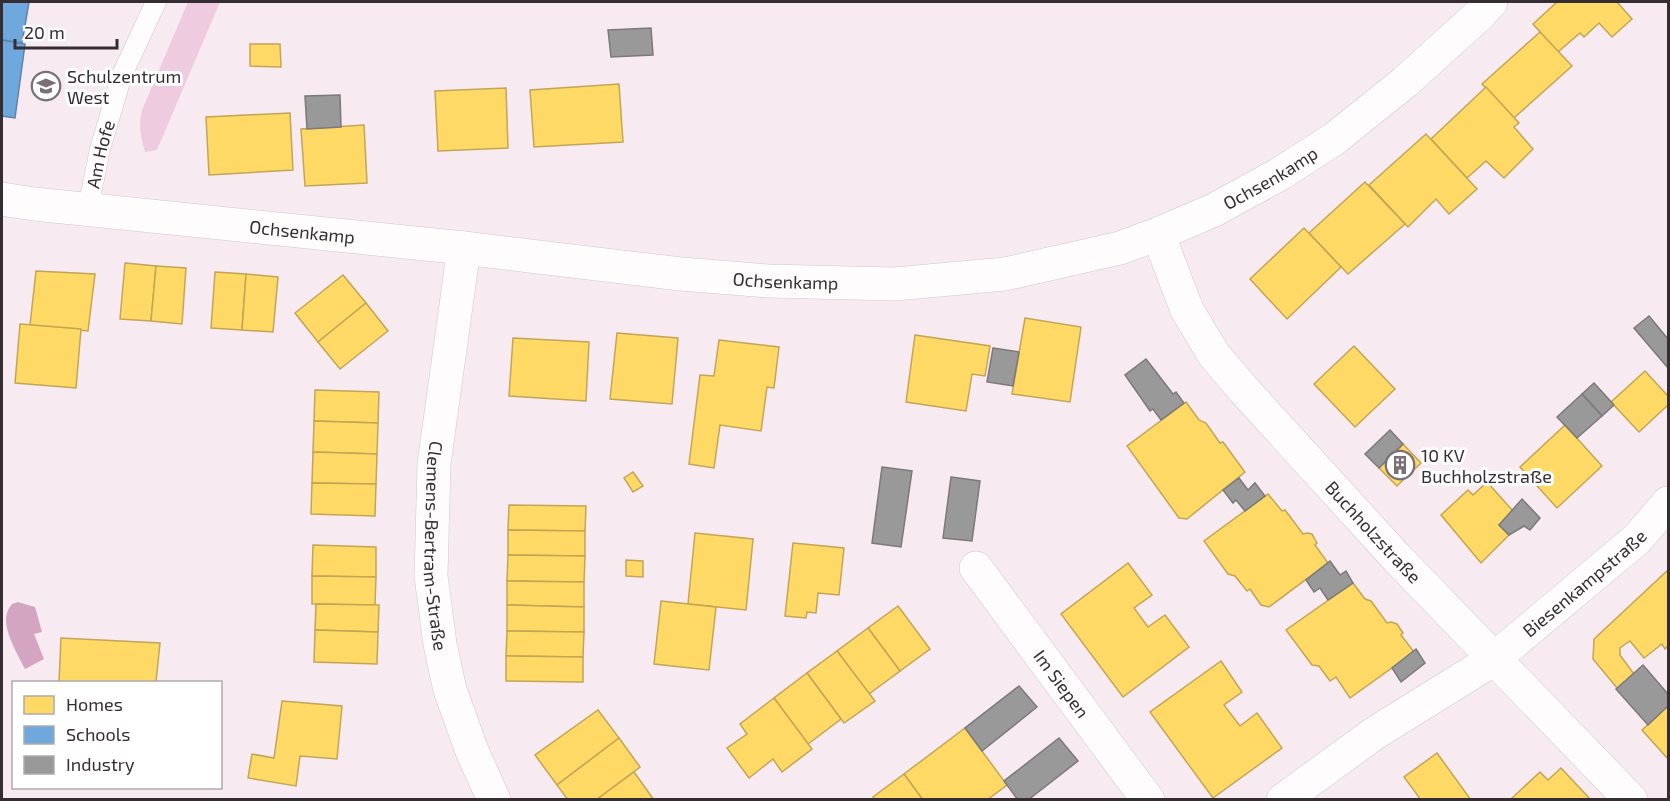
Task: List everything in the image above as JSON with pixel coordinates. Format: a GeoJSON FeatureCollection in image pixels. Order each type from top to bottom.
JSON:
{"type":"FeatureCollection","features":[{"type":"Feature","properties":{"kind":"street","name":"Ochsenkamp"},"geometry":{"type":"LineString","coordinates":[[2,199],[464,248],[681,274],[758,280],[895,284],[1005,274],[1120,248],[1214,210],[1278,175],[1334,138],[1405,82],[1478,6]]}},
{"type":"Feature","properties":{"kind":"street","name":"Buchholzstraße"},"geometry":{"type":"LineString","coordinates":[[1158,234],[1187,310],[1214,355],[1397,558],[1631,800]]}},
{"type":"Feature","properties":{"kind":"street","name":"Clemens-Bertram-Straße"},"geometry":{"type":"LineString","coordinates":[[464,248],[434,464],[431,576],[440,644],[450,690],[471,751],[494,800]]}},
{"type":"Feature","properties":{"kind":"street","name":"Biesenkampstraße"},"geometry":{"type":"LineString","coordinates":[[1494,659],[1637,539],[1668,502]]}},
{"type":"Feature","properties":{"kind":"street","name":"Im Siepen"},"geometry":{"type":"LineString","coordinates":[[976,568],[1148,800]]}},
{"type":"Feature","properties":{"kind":"street"},"geometry":{"type":"LineString","coordinates":[[1284,800],[1375,733],[1494,659]]}},
{"type":"Feature","properties":{"kind":"lane","name":"Am Hofe"},"geometry":{"type":"LineString","coordinates":[[88,208],[100,149],[122,75],[156,2]]}},
{"type":"Feature","properties":{"kind":"shaded area"},"geometry":{"type":"Polygon","coordinates":[[[188,2],[220,2],[157,150],[145,152],[140,131],[142,110],[188,2]]]}},
{"type":"Feature","properties":{"kind":"shaded area"},"geometry":{"type":"Polygon","coordinates":[[[18,602],[35,607],[42,632],[34,634],[44,659],[25,669],[12,642],[6,619],[12,604],[18,602]]]}},
{"type":"Feature","properties":{"kind":"building: Homes"},"geometry":{"type":"Polygon","coordinates":[[[1557,2],[1617,2],[1632,19],[1612,37],[1599,23],[1584,37],[1580,33],[1558,52],[1533,24],[1557,2]]]}},
{"type":"Feature","properties":{"kind":"building: Homes"},"geometry":{"type":"Polygon","coordinates":[[[1540,32],[1572,66],[1514,118],[1482,84],[1540,32]]]}},
{"type":"Feature","properties":{"kind":"building: Homes"},"geometry":{"type":"Polygon","coordinates":[[[250,44],[280,44],[281,67],[250,66],[250,44]]]}},
{"type":"Feature","properties":{"kind":"building: Homes"},"geometry":{"type":"Polygon","coordinates":[[[619,84],[623,142],[534,147],[530,90],[619,84]]]}},
{"type":"Feature","properties":{"kind":"building: Homes"},"geometry":{"type":"Polygon","coordinates":[[[1486,87],[1519,123],[1514,127],[1533,149],[1504,178],[1486,161],[1467,178],[1431,139],[1486,87]]]}},
{"type":"Feature","properties":{"kind":"building: Homes"},"geometry":{"type":"Polygon","coordinates":[[[506,88],[508,148],[438,151],[435,91],[506,88]]]}},
{"type":"Feature","properties":{"kind":"building: Homes"},"geometry":{"type":"Polygon","coordinates":[[[290,113],[293,170],[209,175],[206,117],[290,113]]]}},
{"type":"Feature","properties":{"kind":"building: Homes"},"geometry":{"type":"Polygon","coordinates":[[[364,125],[367,183],[305,186],[301,129],[364,125]]]}},
{"type":"Feature","properties":{"kind":"building: Homes"},"geometry":{"type":"Polygon","coordinates":[[[1426,134],[1477,189],[1449,214],[1436,199],[1408,227],[1369,185],[1426,134]]]}},
{"type":"Feature","properties":{"kind":"building: Homes"},"geometry":{"type":"Polygon","coordinates":[[[1365,182],[1405,224],[1348,274],[1309,233],[1365,182]]]}},
{"type":"Feature","properties":{"kind":"building: Homes"},"geometry":{"type":"Polygon","coordinates":[[[1304,228],[1341,267],[1287,319],[1250,279],[1304,228]]]}},
{"type":"Feature","properties":{"kind":"building: Homes"},"geometry":{"type":"Polygon","coordinates":[[[125,263],[156,266],[151,321],[120,319],[125,263]]]}},
{"type":"Feature","properties":{"kind":"building: Homes"},"geometry":{"type":"Polygon","coordinates":[[[156,266],[186,268],[182,324],[151,321],[156,266]]]}},
{"type":"Feature","properties":{"kind":"building: Homes"},"geometry":{"type":"Polygon","coordinates":[[[36,271],[95,274],[88,331],[30,325],[36,271]]]}},
{"type":"Feature","properties":{"kind":"building: Homes"},"geometry":{"type":"Polygon","coordinates":[[[215,272],[246,274],[242,330],[211,328],[215,272]]]}},
{"type":"Feature","properties":{"kind":"building: Homes"},"geometry":{"type":"Polygon","coordinates":[[[246,274],[278,277],[273,332],[242,330],[246,274]]]}},
{"type":"Feature","properties":{"kind":"building: Homes"},"geometry":{"type":"Polygon","coordinates":[[[343,275],[366,303],[318,342],[295,313],[343,275]]]}},
{"type":"Feature","properties":{"kind":"building: Homes"},"geometry":{"type":"Polygon","coordinates":[[[366,303],[388,331],[340,369],[318,342],[366,303]]]}},
{"type":"Feature","properties":{"kind":"building: Homes"},"geometry":{"type":"Polygon","coordinates":[[[1025,318],[1081,327],[1070,402],[1012,394],[1025,318]]]}},
{"type":"Feature","properties":{"kind":"building: Homes"},"geometry":{"type":"Polygon","coordinates":[[[20,324],[81,329],[76,388],[15,383],[20,324]]]}},
{"type":"Feature","properties":{"kind":"building: Homes"},"geometry":{"type":"Polygon","coordinates":[[[617,333],[678,338],[672,404],[610,399],[617,333]]]}},
{"type":"Feature","properties":{"kind":"building: Homes"},"geometry":{"type":"Polygon","coordinates":[[[915,335],[990,346],[985,376],[972,374],[966,411],[906,402],[915,335]]]}},
{"type":"Feature","properties":{"kind":"building: Homes"},"geometry":{"type":"Polygon","coordinates":[[[513,338],[589,342],[586,401],[509,396],[513,338]]]}},
{"type":"Feature","properties":{"kind":"building: Homes"},"geometry":{"type":"Polygon","coordinates":[[[719,340],[779,347],[774,388],[767,387],[761,431],[720,425],[714,468],[689,464],[700,375],[714,376],[719,340]]]}},
{"type":"Feature","properties":{"kind":"building: Homes"},"geometry":{"type":"Polygon","coordinates":[[[1354,346],[1395,389],[1355,427],[1314,384],[1354,346]]]}},
{"type":"Feature","properties":{"kind":"building: Homes"},"geometry":{"type":"Polygon","coordinates":[[[1645,371],[1668,396],[1668,405],[1639,432],[1611,402],[1645,371]]]}},
{"type":"Feature","properties":{"kind":"building: Homes"},"geometry":{"type":"Polygon","coordinates":[[[315,390],[379,392],[378,423],[314,421],[315,390]]]}},
{"type":"Feature","properties":{"kind":"building: Homes"},"geometry":{"type":"Polygon","coordinates":[[[1186,402],[1199,420],[1206,423],[1220,443],[1223,442],[1245,472],[1187,519],[1179,518],[1127,446],[1186,402]]]}},
{"type":"Feature","properties":{"kind":"building: Homes"},"geometry":{"type":"Polygon","coordinates":[[[314,421],[378,423],[377,454],[313,452],[314,421]]]}},
{"type":"Feature","properties":{"kind":"building: Homes"},"geometry":{"type":"Polygon","coordinates":[[[1565,425],[1602,466],[1557,508],[1520,467],[1565,425]]]}},
{"type":"Feature","properties":{"kind":"building: Homes","name":"10 KV Buchholzstraße"},"geometry":{"type":"Polygon","coordinates":[[[1403,444],[1421,463],[1397,486],[1379,468],[1403,444]]]}},
{"type":"Feature","properties":{"kind":"building: Homes"},"geometry":{"type":"Polygon","coordinates":[[[313,452],[377,454],[376,484],[312,483],[313,452]]]}},
{"type":"Feature","properties":{"kind":"building: Homes"},"geometry":{"type":"Polygon","coordinates":[[[633,472],[643,486],[633,492],[624,478],[633,472]]]}},
{"type":"Feature","properties":{"kind":"building: Homes"},"geometry":{"type":"Polygon","coordinates":[[[1487,482],[1513,511],[1499,525],[1509,535],[1481,563],[1441,515],[1468,490],[1473,495],[1487,482]]]}},
{"type":"Feature","properties":{"kind":"building: Homes"},"geometry":{"type":"Polygon","coordinates":[[[312,483],[376,484],[375,516],[311,514],[312,483]]]}},
{"type":"Feature","properties":{"kind":"building: Homes"},"geometry":{"type":"Polygon","coordinates":[[[1268,494],[1282,511],[1285,510],[1303,534],[1312,534],[1317,543],[1315,545],[1328,563],[1269,607],[1261,605],[1250,589],[1247,591],[1235,576],[1228,574],[1204,541],[1268,494]]]}},
{"type":"Feature","properties":{"kind":"building: Homes"},"geometry":{"type":"Polygon","coordinates":[[[509,505],[586,506],[585,531],[508,530],[509,505]]]}},
{"type":"Feature","properties":{"kind":"building: Homes"},"geometry":{"type":"Polygon","coordinates":[[[508,530],[585,531],[585,556],[508,555],[508,530]]]}},
{"type":"Feature","properties":{"kind":"building: Homes"},"geometry":{"type":"Polygon","coordinates":[[[695,533],[753,539],[746,610],[688,604],[695,533]]]}},
{"type":"Feature","properties":{"kind":"building: Homes"},"geometry":{"type":"Polygon","coordinates":[[[793,543],[844,548],[839,595],[818,593],[816,613],[807,612],[806,618],[785,616],[793,543]]]}},
{"type":"Feature","properties":{"kind":"building: Homes"},"geometry":{"type":"Polygon","coordinates":[[[313,545],[376,547],[376,577],[312,576],[313,545]]]}},
{"type":"Feature","properties":{"kind":"building: Homes"},"geometry":{"type":"Polygon","coordinates":[[[508,555],[585,556],[584,582],[507,581],[508,555]]]}},
{"type":"Feature","properties":{"kind":"building: Homes"},"geometry":{"type":"Polygon","coordinates":[[[626,560],[643,561],[643,577],[626,576],[626,560]]]}},
{"type":"Feature","properties":{"kind":"building: Homes"},"geometry":{"type":"Polygon","coordinates":[[[1128,563],[1152,595],[1134,608],[1148,627],[1165,615],[1189,647],[1123,697],[1061,614],[1128,563]]]}},
{"type":"Feature","properties":{"kind":"building: Homes"},"geometry":{"type":"Polygon","coordinates":[[[1668,570],[1668,646],[1665,649],[1662,644],[1644,658],[1630,641],[1620,648],[1620,655],[1634,674],[1617,688],[1593,659],[1594,639],[1668,570]]]}},
{"type":"Feature","properties":{"kind":"building: Homes"},"geometry":{"type":"Polygon","coordinates":[[[312,576],[376,577],[375,605],[312,604],[312,576]]]}},
{"type":"Feature","properties":{"kind":"building: Homes"},"geometry":{"type":"Polygon","coordinates":[[[507,581],[584,582],[584,607],[507,605],[507,581]]]}},
{"type":"Feature","properties":{"kind":"building: Homes"},"geometry":{"type":"Polygon","coordinates":[[[1353,583],[1365,599],[1371,601],[1387,623],[1397,624],[1403,633],[1401,635],[1414,652],[1350,698],[1336,677],[1330,681],[1319,666],[1312,665],[1286,630],[1353,583]]]}},
{"type":"Feature","properties":{"kind":"building: Homes"},"geometry":{"type":"Polygon","coordinates":[[[661,601],[716,607],[709,670],[654,664],[661,601]]]}},
{"type":"Feature","properties":{"kind":"building: Homes"},"geometry":{"type":"Polygon","coordinates":[[[316,604],[379,605],[378,632],[315,630],[316,604]]]}},
{"type":"Feature","properties":{"kind":"building: Homes"},"geometry":{"type":"Polygon","coordinates":[[[507,605],[584,607],[584,632],[507,631],[507,605]]]}},
{"type":"Feature","properties":{"kind":"building: Homes"},"geometry":{"type":"Polygon","coordinates":[[[898,606],[930,649],[900,671],[868,628],[898,606]]]}},
{"type":"Feature","properties":{"kind":"building: Homes"},"geometry":{"type":"Polygon","coordinates":[[[868,628],[900,671],[869,694],[837,651],[868,628]]]}},
{"type":"Feature","properties":{"kind":"building: Homes"},"geometry":{"type":"Polygon","coordinates":[[[315,630],[378,632],[377,664],[314,662],[315,630]]]}},
{"type":"Feature","properties":{"kind":"building: Homes"},"geometry":{"type":"Polygon","coordinates":[[[507,631],[584,632],[583,657],[506,656],[507,631]]]}},
{"type":"Feature","properties":{"kind":"building: Homes"},"geometry":{"type":"Polygon","coordinates":[[[61,638],[160,643],[156,681],[59,681],[61,638]]]}},
{"type":"Feature","properties":{"kind":"building: Homes"},"geometry":{"type":"Polygon","coordinates":[[[837,651],[875,701],[844,723],[807,673],[837,651]]]}},
{"type":"Feature","properties":{"kind":"building: Homes"},"geometry":{"type":"Polygon","coordinates":[[[506,656],[583,657],[583,682],[506,681],[506,656]]]}},
{"type":"Feature","properties":{"kind":"building: Homes"},"geometry":{"type":"Polygon","coordinates":[[[1221,661],[1242,692],[1224,705],[1240,726],[1257,713],[1282,748],[1213,798],[1150,712],[1221,661]]]}},
{"type":"Feature","properties":{"kind":"building: Homes"},"geometry":{"type":"Polygon","coordinates":[[[807,673],[841,719],[808,744],[774,698],[807,673]]]}},
{"type":"Feature","properties":{"kind":"building: Homes"},"geometry":{"type":"Polygon","coordinates":[[[774,698],[812,749],[782,772],[773,759],[749,778],[727,748],[747,734],[740,724],[774,698]]]}},
{"type":"Feature","properties":{"kind":"building: Homes"},"geometry":{"type":"Polygon","coordinates":[[[282,701],[342,706],[337,759],[300,756],[296,786],[248,778],[252,754],[274,758],[282,701]]]}},
{"type":"Feature","properties":{"kind":"building: Homes"},"geometry":{"type":"Polygon","coordinates":[[[1668,706],[1668,759],[1642,730],[1668,706]]]}},
{"type":"Feature","properties":{"kind":"building: Homes"},"geometry":{"type":"Polygon","coordinates":[[[598,710],[619,738],[557,785],[535,755],[598,710]]]}},
{"type":"Feature","properties":{"kind":"building: Homes"},"geometry":{"type":"Polygon","coordinates":[[[965,728],[1007,785],[987,800],[923,800],[904,774],[965,728]]]}},
{"type":"Feature","properties":{"kind":"building: Homes"},"geometry":{"type":"Polygon","coordinates":[[[619,738],[640,767],[596,800],[568,800],[557,785],[619,738]]]}},
{"type":"Feature","properties":{"kind":"building: Homes"},"geometry":{"type":"Polygon","coordinates":[[[1437,753],[1471,800],[1421,800],[1404,777],[1437,753]]]}},
{"type":"Feature","properties":{"kind":"building: Homes"},"geometry":{"type":"Polygon","coordinates":[[[1561,768],[1591,800],[1511,799],[1540,772],[1548,780],[1561,768]]]}},
{"type":"Feature","properties":{"kind":"building: Homes"},"geometry":{"type":"Polygon","coordinates":[[[634,772],[654,800],[596,800],[634,772]]]}},
{"type":"Feature","properties":{"kind":"building: Homes"},"geometry":{"type":"Polygon","coordinates":[[[904,774],[923,800],[875,800],[873,797],[904,774]]]}},
{"type":"Feature","properties":{"kind":"building: Schools"},"geometry":{"type":"Polygon","coordinates":[[[2,2],[29,2],[22,43],[2,40],[2,2]]]}},
{"type":"Feature","properties":{"kind":"building: Schools"},"geometry":{"type":"Polygon","coordinates":[[[2,40],[25,44],[15,118],[2,116],[2,40]]]}},
{"type":"Feature","properties":{"kind":"building: Industry"},"geometry":{"type":"Polygon","coordinates":[[[651,28],[653,55],[611,57],[608,30],[651,28]]]}},
{"type":"Feature","properties":{"kind":"building: Industry"},"geometry":{"type":"Polygon","coordinates":[[[340,95],[341,127],[307,129],[305,96],[340,95]]]}},
{"type":"Feature","properties":{"kind":"building: Industry"},"geometry":{"type":"Polygon","coordinates":[[[1649,316],[1668,339],[1668,368],[1634,328],[1649,316]]]}},
{"type":"Feature","properties":{"kind":"building: Industry"},"geometry":{"type":"Polygon","coordinates":[[[993,348],[1019,352],[1013,386],[987,382],[993,348]]]}},
{"type":"Feature","properties":{"kind":"building: Industry"},"geometry":{"type":"Polygon","coordinates":[[[1146,359],[1173,394],[1176,392],[1184,403],[1161,420],[1153,409],[1150,411],[1125,375],[1146,359]]]}},
{"type":"Feature","properties":{"kind":"building: Industry"},"geometry":{"type":"Polygon","coordinates":[[[1594,383],[1614,405],[1602,416],[1582,394],[1594,383]]]}},
{"type":"Feature","properties":{"kind":"building: Industry"},"geometry":{"type":"Polygon","coordinates":[[[1582,394],[1602,416],[1577,438],[1557,417],[1582,394]]]}},
{"type":"Feature","properties":{"kind":"building: Industry"},"geometry":{"type":"Polygon","coordinates":[[[1390,430],[1403,444],[1379,468],[1365,454],[1390,430]]]}},
{"type":"Feature","properties":{"kind":"building: Industry"},"geometry":{"type":"Polygon","coordinates":[[[882,467],[912,471],[901,547],[872,543],[882,467]]]}},
{"type":"Feature","properties":{"kind":"building: Industry"},"geometry":{"type":"Polygon","coordinates":[[[951,477],[980,481],[972,541],[943,538],[951,477]]]}},
{"type":"Feature","properties":{"kind":"building: Industry"},"geometry":{"type":"Polygon","coordinates":[[[1239,478],[1248,490],[1255,483],[1265,496],[1245,511],[1236,500],[1233,503],[1223,490],[1239,478]]]}},
{"type":"Feature","properties":{"kind":"building: Industry"},"geometry":{"type":"Polygon","coordinates":[[[1522,499],[1540,518],[1530,530],[1524,526],[1509,535],[1499,525],[1522,499]]]}},
{"type":"Feature","properties":{"kind":"building: Industry"},"geometry":{"type":"Polygon","coordinates":[[[1330,561],[1340,575],[1346,571],[1353,583],[1328,600],[1320,588],[1314,592],[1306,580],[1330,561]]]}},
{"type":"Feature","properties":{"kind":"building: Industry"},"geometry":{"type":"Polygon","coordinates":[[[1416,649],[1425,663],[1401,682],[1392,668],[1416,649]]]}},
{"type":"Feature","properties":{"kind":"building: Industry"},"geometry":{"type":"Polygon","coordinates":[[[1643,665],[1668,694],[1668,706],[1648,725],[1616,689],[1643,665]]]}},
{"type":"Feature","properties":{"kind":"building: Industry"},"geometry":{"type":"Polygon","coordinates":[[[1019,686],[1037,707],[982,751],[965,728],[1019,686]]]}},
{"type":"Feature","properties":{"kind":"building: Industry"},"geometry":{"type":"Polygon","coordinates":[[[1059,738],[1078,761],[1028,800],[1018,800],[1004,781],[1059,738]]]}},
{"type":"Feature","properties":{"kind":"place","name":"Schulzentrum West"},"geometry":{"type":"Point","coordinates":[46,86]}},
{"type":"Feature","properties":{"kind":"place","name":"10 KV Buchholzstraße"},"geometry":{"type":"Point","coordinates":[1400,465]}}]}
